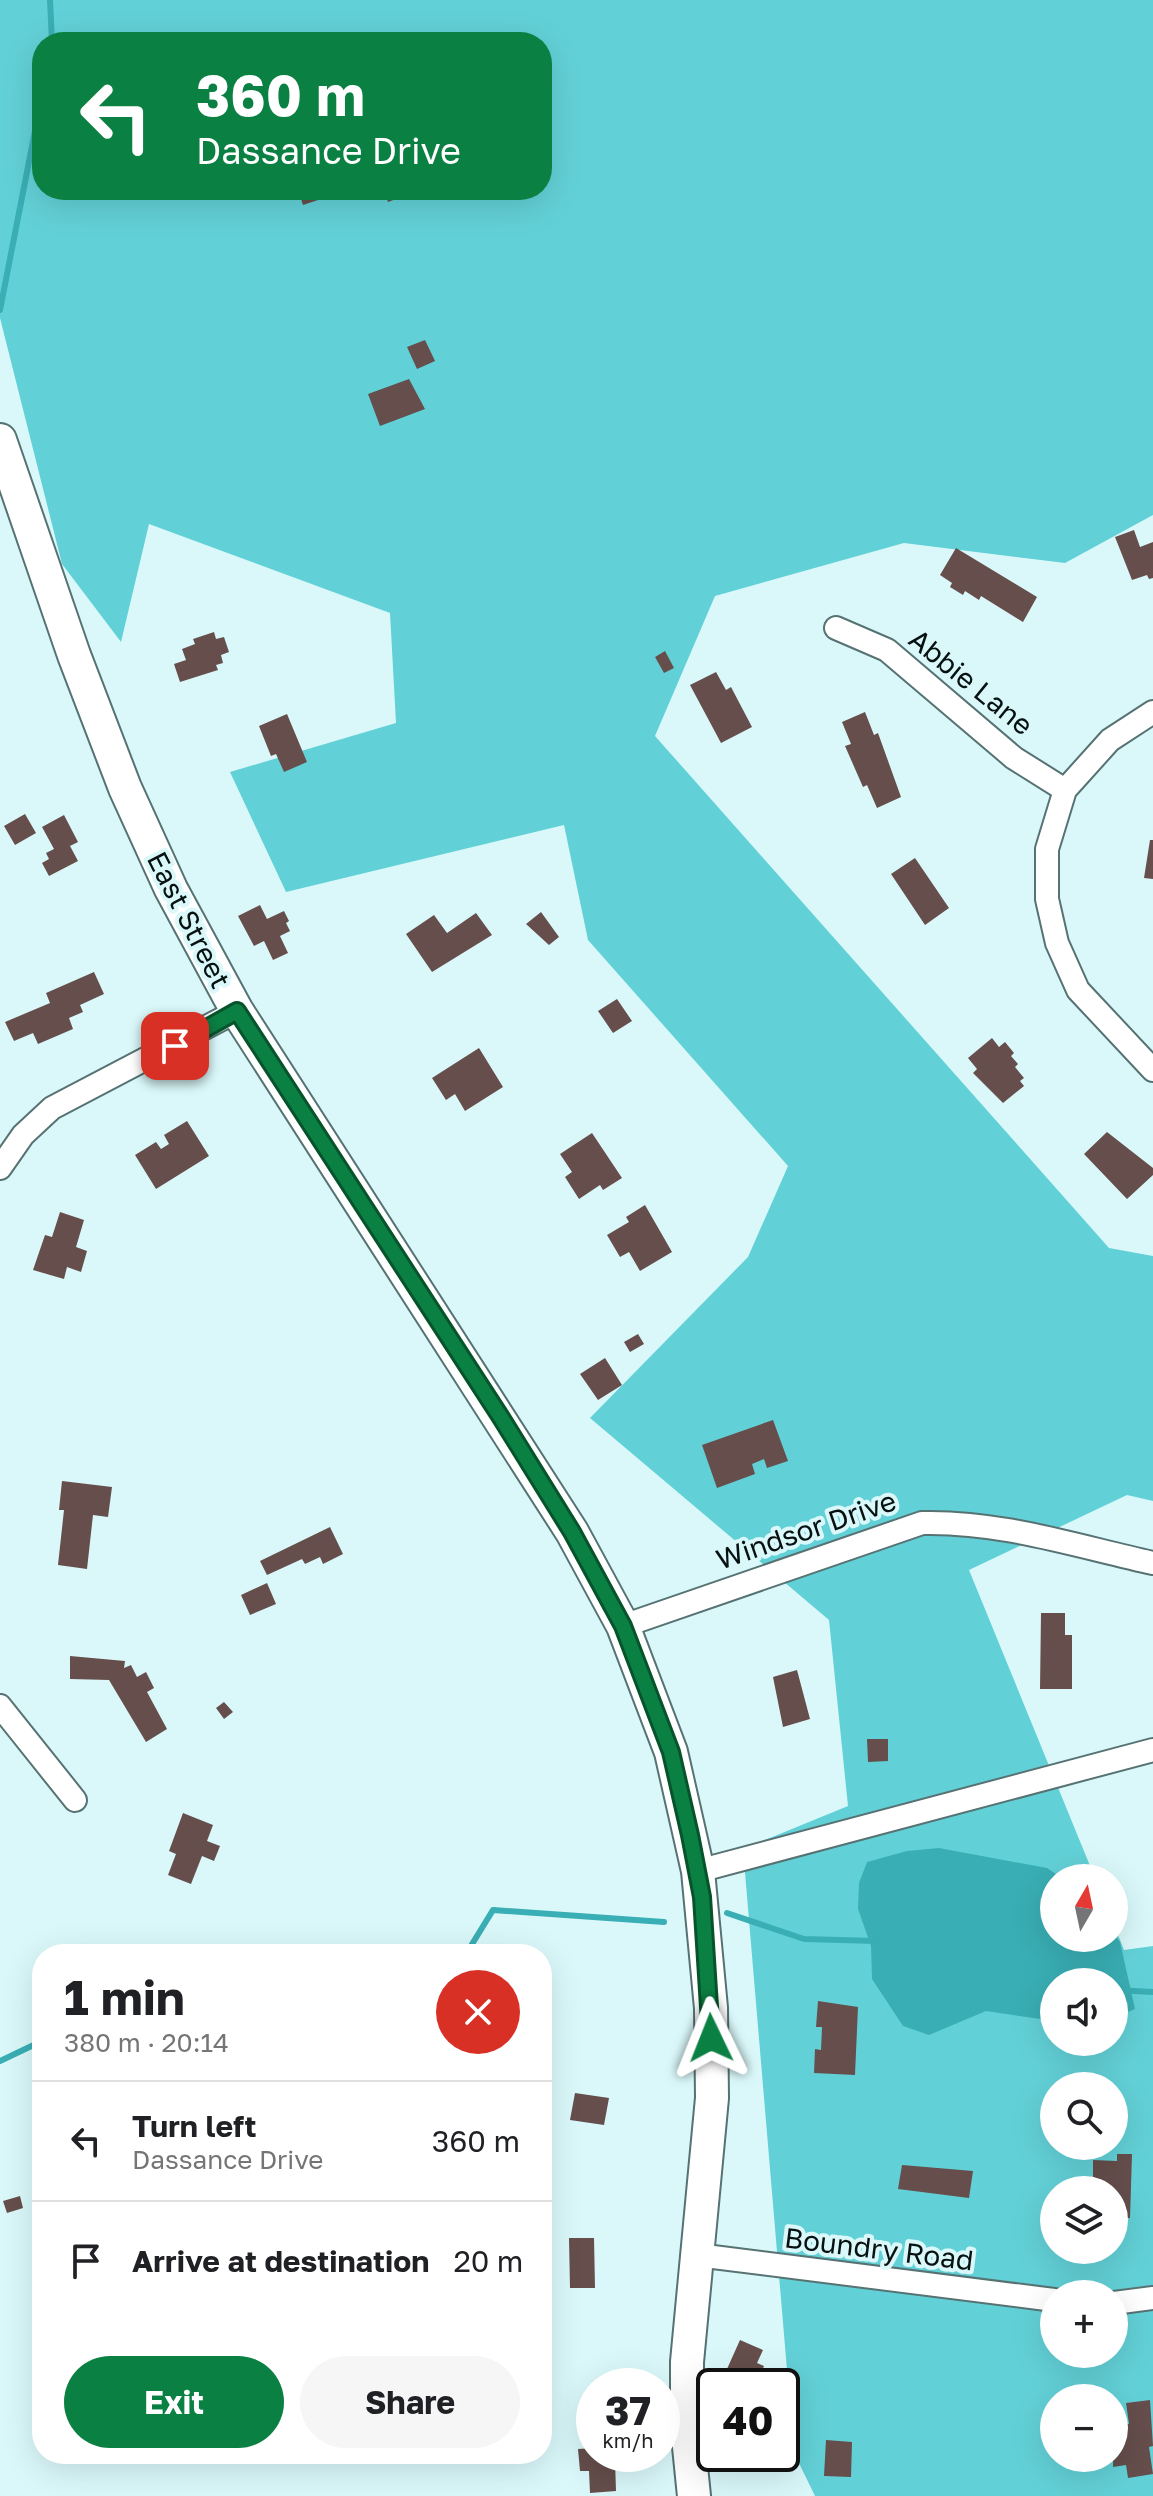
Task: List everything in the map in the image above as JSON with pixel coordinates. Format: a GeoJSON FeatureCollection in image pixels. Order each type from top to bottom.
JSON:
{"type":"FeatureCollection","features":[{"type":"Feature","properties":{"kind":"street","name":"East Street"},"geometry":{"type":"LineString","coordinates":[[0,440],[36,552],[125,788],[171,889],[237,1011],[572,1532],[623,1626],[671,1752],[698,1871],[711,2008],[712,2098],[686,2397],[694,2496]]}},
{"type":"Feature","properties":{"kind":"street","name":"Abbie Lane"},"geometry":{"type":"LineString","coordinates":[[836,628],[887,650],[1014,758],[1065,790]]}},
{"type":"Feature","properties":{"kind":"street"},"geometry":{"type":"LineString","coordinates":[[1153,712],[1110,740],[1065,790],[1047,849],[1047,899],[1057,943],[1078,990],[1153,1070]]}},
{"type":"Feature","properties":{"kind":"street"},"geometry":{"type":"LineString","coordinates":[[0,1168],[23,1135],[52,1108],[237,1011]]}},
{"type":"Feature","properties":{"kind":"street","name":"Windsor Drive"},"geometry":{"type":"LineString","coordinates":[[623,1626],[922,1523],[967,1522],[997,1526],[1153,1563]]}},
{"type":"Feature","properties":{"kind":"street"},"geometry":{"type":"LineString","coordinates":[[0,1706],[75,1800]]}},
{"type":"Feature","properties":{"kind":"street"},"geometry":{"type":"LineString","coordinates":[[698,1871],[1153,1750]]}},
{"type":"Feature","properties":{"kind":"street","name":"Boundry Road"},"geometry":{"type":"LineString","coordinates":[[697,2255],[1040,2298]]}},
{"type":"Feature","properties":{"kind":"street"},"geometry":{"type":"LineString","coordinates":[[1128,2301],[1153,2298]]}},
{"type":"Feature","properties":{"kind":"shaded area"},"geometry":{"type":"Polygon","coordinates":[[[0,0],[1153,0],[1153,515],[1065,563],[904,543],[715,596],[655,736],[1109,1248],[1153,1256],[1153,1501],[1127,1495],[969,1570],[1089,1864],[1040,1864],[1040,1952],[1128,1952],[1128,1949],[1153,1946],[1153,2496],[815,2496],[800,2465],[800,2368],[787,2368],[743,1849],[848,1806],[829,1620],[590,1418],[748,1257],[788,1166],[588,940],[564,825],[286,892],[230,772],[396,723],[390,613],[149,524],[121,642],[62,564],[0,318],[0,0]]]}},
{"type":"Feature","properties":{"kind":"shaded area"},"geometry":{"type":"Polygon","coordinates":[[[939,1848],[1040,1867],[1040,1952],[1122,1952],[1126,1968],[1040,1968],[1040,2019],[986,2011],[929,2035],[903,2026],[872,1979],[871,1946],[858,1909],[859,1883],[867,1862],[907,1851],[939,1848]]]}},
{"type":"Feature","properties":{"kind":"shaded area"},"geometry":{"type":"Polygon","coordinates":[[[1128,1978],[1135,2009],[1128,2012],[1128,1978]]]}},
{"type":"Feature","properties":{"kind":"building"},"geometry":{"type":"Polygon","coordinates":[[[301,200],[318,200],[303,205],[301,200]]]}},
{"type":"Feature","properties":{"kind":"building"},"geometry":{"type":"Polygon","coordinates":[[[425,340],[435,361],[417,369],[407,347],[425,340]]]}},
{"type":"Feature","properties":{"kind":"building"},"geometry":{"type":"Polygon","coordinates":[[[409,379],[425,409],[380,426],[368,394],[409,379]]]}},
{"type":"Feature","properties":{"kind":"building"},"geometry":{"type":"Polygon","coordinates":[[[1134,530],[1140,547],[1153,542],[1153,578],[1149,579],[1147,575],[1132,580],[1115,537],[1134,530]]]}},
{"type":"Feature","properties":{"kind":"building"},"geometry":{"type":"Polygon","coordinates":[[[956,548],[1037,597],[1023,622],[981,596],[979,600],[965,591],[963,595],[950,587],[952,583],[940,575],[956,548]]]}},
{"type":"Feature","properties":{"kind":"building"},"geometry":{"type":"Polygon","coordinates":[[[214,632],[216,639],[224,637],[229,652],[221,655],[223,663],[216,665],[218,670],[180,682],[174,664],[186,660],[182,649],[195,644],[193,639],[214,632]]]}},
{"type":"Feature","properties":{"kind":"building"},"geometry":{"type":"Polygon","coordinates":[[[665,651],[674,668],[664,673],[655,657],[665,651]]]}},
{"type":"Feature","properties":{"kind":"building"},"geometry":{"type":"Polygon","coordinates":[[[716,672],[726,690],[731,687],[752,727],[721,743],[690,685],[716,672]]]}},
{"type":"Feature","properties":{"kind":"building"},"geometry":{"type":"Polygon","coordinates":[[[865,712],[874,735],[878,733],[901,797],[877,808],[867,785],[863,787],[845,746],[851,744],[842,722],[865,712]]]}},
{"type":"Feature","properties":{"kind":"building"},"geometry":{"type":"Polygon","coordinates":[[[287,714],[307,762],[284,772],[276,754],[271,756],[259,726],[287,714]]]}},
{"type":"Feature","properties":{"kind":"building"},"geometry":{"type":"Polygon","coordinates":[[[25,814],[36,833],[15,845],[4,826],[25,814]]]}},
{"type":"Feature","properties":{"kind":"building"},"geometry":{"type":"Polygon","coordinates":[[[64,815],[78,842],[70,846],[78,861],[49,876],[42,863],[49,859],[46,853],[54,849],[42,827],[64,815]]]}},
{"type":"Feature","properties":{"kind":"building"},"geometry":{"type":"Polygon","coordinates":[[[1150,840],[1153,840],[1153,879],[1144,878],[1150,840]]]}},
{"type":"Feature","properties":{"kind":"building"},"geometry":{"type":"Polygon","coordinates":[[[915,858],[949,908],[925,925],[891,874],[915,858]]]}},
{"type":"Feature","properties":{"kind":"building"},"geometry":{"type":"Polygon","coordinates":[[[260,905],[267,919],[284,911],[289,921],[286,923],[290,931],[280,936],[288,953],[273,960],[264,941],[254,946],[238,916],[260,905]]]}},
{"type":"Feature","properties":{"kind":"building"},"geometry":{"type":"Polygon","coordinates":[[[541,912],[559,937],[549,945],[526,924],[541,912]]]}},
{"type":"Feature","properties":{"kind":"building"},"geometry":{"type":"Polygon","coordinates":[[[476,913],[492,935],[432,972],[406,934],[434,915],[447,933],[476,913]]]}},
{"type":"Feature","properties":{"kind":"building"},"geometry":{"type":"Polygon","coordinates":[[[94,972],[104,994],[80,1005],[83,1012],[69,1018],[73,1029],[38,1044],[33,1033],[14,1041],[5,1022],[50,1003],[46,993],[94,972]]]}},
{"type":"Feature","properties":{"kind":"building"},"geometry":{"type":"Polygon","coordinates":[[[617,999],[632,1021],[613,1033],[598,1011],[617,999]]]}},
{"type":"Feature","properties":{"kind":"building"},"geometry":{"type":"Polygon","coordinates":[[[992,1038],[999,1047],[1005,1042],[1014,1053],[1011,1056],[1018,1064],[1015,1067],[1024,1078],[1020,1081],[1024,1086],[1003,1103],[973,1073],[977,1069],[968,1058],[992,1038]]]}},
{"type":"Feature","properties":{"kind":"building"},"geometry":{"type":"Polygon","coordinates":[[[479,1048],[503,1087],[465,1111],[455,1094],[446,1100],[432,1078],[479,1048]]]}},
{"type":"Feature","properties":{"kind":"building"},"geometry":{"type":"Polygon","coordinates":[[[187,1121],[209,1156],[156,1189],[135,1155],[156,1142],[161,1149],[169,1144],[164,1135],[187,1121]]]}},
{"type":"Feature","properties":{"kind":"building"},"geometry":{"type":"Polygon","coordinates":[[[1107,1132],[1153,1168],[1153,1175],[1127,1199],[1084,1154],[1107,1132]]]}},
{"type":"Feature","properties":{"kind":"building"},"geometry":{"type":"Polygon","coordinates":[[[592,1133],[622,1178],[603,1190],[600,1185],[579,1199],[565,1177],[572,1172],[560,1154],[592,1133]]]}},
{"type":"Feature","properties":{"kind":"building"},"geometry":{"type":"Polygon","coordinates":[[[645,1205],[672,1252],[640,1271],[629,1252],[620,1257],[607,1235],[629,1222],[626,1217],[645,1205]]]}},
{"type":"Feature","properties":{"kind":"building"},"geometry":{"type":"Polygon","coordinates":[[[60,1212],[84,1220],[76,1247],[87,1251],[81,1272],[67,1267],[64,1279],[33,1270],[45,1235],[52,1237],[60,1212]]]}},
{"type":"Feature","properties":{"kind":"building"},"geometry":{"type":"Polygon","coordinates":[[[638,1334],[644,1344],[630,1352],[624,1342],[638,1334]]]}},
{"type":"Feature","properties":{"kind":"building"},"geometry":{"type":"Polygon","coordinates":[[[605,1358],[622,1385],[598,1400],[580,1374],[605,1358]]]}},
{"type":"Feature","properties":{"kind":"building"},"geometry":{"type":"Polygon","coordinates":[[[773,1420],[788,1461],[767,1468],[764,1459],[752,1464],[755,1474],[717,1488],[702,1445],[773,1420]]]}},
{"type":"Feature","properties":{"kind":"building"},"geometry":{"type":"Polygon","coordinates":[[[62,1481],[112,1487],[108,1517],[93,1515],[87,1569],[58,1565],[64,1510],[59,1510],[62,1481]]]}},
{"type":"Feature","properties":{"kind":"building"},"geometry":{"type":"Polygon","coordinates":[[[330,1527],[343,1554],[323,1564],[320,1557],[305,1564],[302,1559],[267,1575],[260,1561],[330,1527]]]}},
{"type":"Feature","properties":{"kind":"building"},"geometry":{"type":"Polygon","coordinates":[[[267,1583],[276,1604],[250,1615],[241,1595],[267,1583]]]}},
{"type":"Feature","properties":{"kind":"building"},"geometry":{"type":"Polygon","coordinates":[[[1041,1613],[1065,1613],[1065,1635],[1072,1635],[1072,1689],[1040,1689],[1041,1613]]]}},
{"type":"Feature","properties":{"kind":"building"},"geometry":{"type":"Polygon","coordinates":[[[70,1656],[125,1661],[124,1668],[131,1665],[137,1677],[146,1672],[154,1688],[147,1692],[167,1729],[146,1742],[109,1680],[70,1679],[70,1656]]]}},
{"type":"Feature","properties":{"kind":"building"},"geometry":{"type":"Polygon","coordinates":[[[797,1670],[810,1719],[783,1727],[773,1677],[797,1670]]]}},
{"type":"Feature","properties":{"kind":"building"},"geometry":{"type":"Polygon","coordinates":[[[224,1702],[233,1712],[224,1719],[216,1708],[224,1702]]]}},
{"type":"Feature","properties":{"kind":"building"},"geometry":{"type":"Polygon","coordinates":[[[867,1739],[888,1739],[888,1761],[868,1762],[867,1739]]]}},
{"type":"Feature","properties":{"kind":"building"},"geometry":{"type":"Polygon","coordinates":[[[183,1813],[213,1825],[207,1841],[220,1846],[214,1861],[202,1856],[191,1884],[168,1875],[176,1854],[169,1851],[183,1813]]]}},
{"type":"Feature","properties":{"kind":"building"},"geometry":{"type":"Polygon","coordinates":[[[818,2001],[858,2007],[855,2075],[814,2073],[815,2049],[821,2050],[822,2027],[816,2027],[818,2001]]]}},
{"type":"Feature","properties":{"kind":"building"},"geometry":{"type":"Polygon","coordinates":[[[575,2093],[609,2098],[604,2125],[570,2120],[575,2093]]]}},
{"type":"Feature","properties":{"kind":"building"},"geometry":{"type":"Polygon","coordinates":[[[1128,2154],[1132,2154],[1130,2218],[1128,2176],[1093,2176],[1093,2160],[1128,2160],[1128,2154]]]}},
{"type":"Feature","properties":{"kind":"building"},"geometry":{"type":"Polygon","coordinates":[[[902,2165],[973,2171],[969,2198],[898,2189],[902,2165]]]}},
{"type":"Feature","properties":{"kind":"building"},"geometry":{"type":"Polygon","coordinates":[[[20,2196],[23,2208],[7,2213],[3,2201],[20,2196]]]}},
{"type":"Feature","properties":{"kind":"building"},"geometry":{"type":"Polygon","coordinates":[[[569,2238],[594,2238],[595,2288],[570,2288],[569,2238]]]}},
{"type":"Feature","properties":{"kind":"building"},"geometry":{"type":"Polygon","coordinates":[[[740,2340],[763,2350],[757,2363],[763,2368],[727,2368],[740,2340]]]}},
{"type":"Feature","properties":{"kind":"building"},"geometry":{"type":"Polygon","coordinates":[[[1150,2400],[1153,2446],[1149,2447],[1153,2474],[1128,2478],[1128,2403],[1150,2400]]]}},
{"type":"Feature","properties":{"kind":"building"},"geometry":{"type":"Polygon","coordinates":[[[826,2440],[852,2442],[851,2477],[824,2476],[826,2440]]]}},
{"type":"Feature","properties":{"kind":"building"},"geometry":{"type":"Polygon","coordinates":[[[589,2472],[615,2472],[616,2491],[590,2493],[589,2472]]]}},
{"type":"Feature","properties":{"kind":"waterway"},"geometry":{"type":"LineString","coordinates":[[50,0],[52,32]]}},
{"type":"Feature","properties":{"kind":"waterway"},"geometry":{"type":"LineString","coordinates":[[0,310],[32,146]]}},
{"type":"Feature","properties":{"kind":"waterway"},"geometry":{"type":"LineString","coordinates":[[472,1944],[493,1910],[664,1922]]}},
{"type":"Feature","properties":{"kind":"waterway"},"geometry":{"type":"LineString","coordinates":[[727,1913],[804,1939],[876,1941]]}},
{"type":"Feature","properties":{"kind":"waterway"},"geometry":{"type":"LineString","coordinates":[[1128,1991],[1153,1992]]}},
{"type":"Feature","properties":{"kind":"waterway"},"geometry":{"type":"LineString","coordinates":[[0,2061],[32,2046]]}},
{"type":"Feature","properties":{"kind":"route"},"geometry":{"type":"LineString","coordinates":[[175,1046],[237,1011],[500,1416],[572,1532],[623,1626],[671,1752],[698,1871],[711,2038]]}}]}
